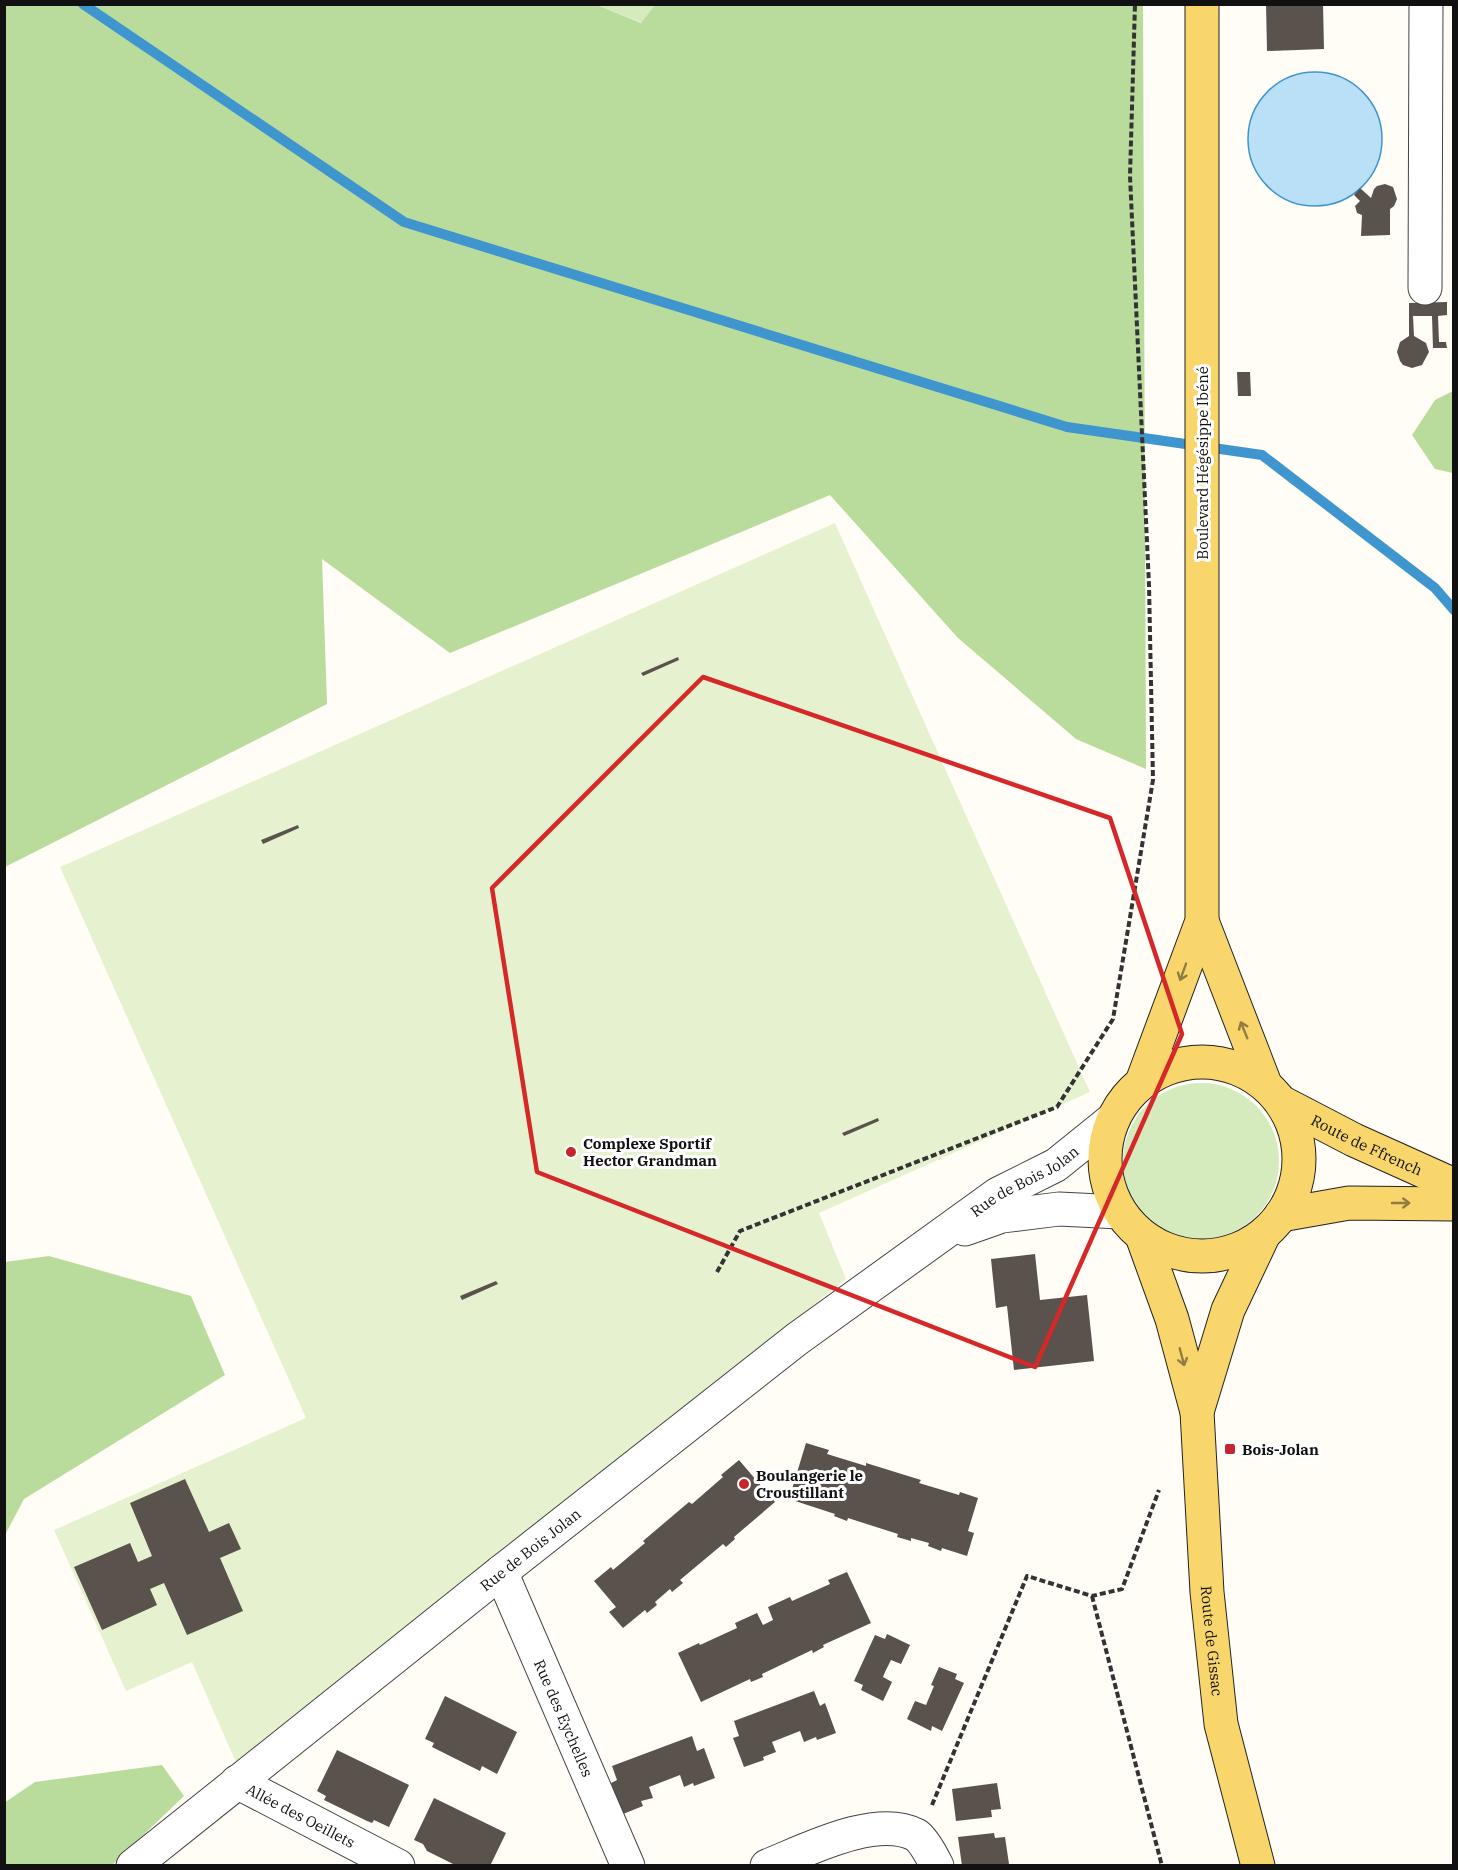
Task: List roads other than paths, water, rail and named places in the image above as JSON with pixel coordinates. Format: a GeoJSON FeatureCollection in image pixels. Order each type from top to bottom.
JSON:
{"type":"FeatureCollection","features":[{"type":"Feature","properties":{"kind":"main road","name":"Boulevard Hégésippe Ibéné"},"geometry":{"type":"LineString","coordinates":[[1142,1082],[1202,921],[1202,4]]}},
{"type":"Feature","properties":{"kind":"main road","name":"Boulevard Hégésippe Ibéné"},"geometry":{"type":"LineString","coordinates":[[1202,921],[1273,1093]]}},
{"type":"Feature","properties":{"kind":"main road"},"geometry":{"type":"LineString","coordinates":[[1190,1062],[1218,1062],[1245,1071],[1273,1093],[1295,1128],[1300,1158],[1295,1188],[1273,1224],[1246,1246],[1225,1254],[1204,1256],[1182,1254],[1161,1247],[1142,1236],[1120,1212],[1112,1198],[1105,1172],[1106,1145],[1113,1119],[1125,1099],[1142,1082],[1162,1070],[1190,1062]]}},
{"type":"Feature","properties":{"kind":"main road","name":"Route de Ffrench"},"geometry":{"type":"LineString","coordinates":[[1273,1093],[1354,1140],[1454,1185]]}},
{"type":"Feature","properties":{"kind":"main road"},"geometry":{"type":"LineString","coordinates":[[1273,1224],[1348,1203],[1454,1203]]}},
{"type":"Feature","properties":{"kind":"main road","name":"Route de Gissac"},"geometry":{"type":"LineString","coordinates":[[1197,1412],[1228,1310],[1273,1224]]}},
{"type":"Feature","properties":{"kind":"main road","name":"Route de Gissac"},"geometry":{"type":"LineString","coordinates":[[1142,1236],[1172,1319],[1197,1412],[1207,1592],[1221,1724],[1258,1866]]}},
{"type":"Feature","properties":{"kind":"street"},"geometry":{"type":"LineString","coordinates":[[1425,288],[1426,4]]}},
{"type":"Feature","properties":{"kind":"street","name":"Rue de Bois Jolan"},"geometry":{"type":"LineString","coordinates":[[133,1866],[237,1782],[262,1747],[393,1641],[501,1572],[797,1339],[998,1194],[1056,1165],[1113,1119]]}},
{"type":"Feature","properties":{"kind":"street","name":"Rue de Bois Jolan"},"geometry":{"type":"LineString","coordinates":[[935,1240],[1002,1216],[1059,1209],[1120,1212]]}},
{"type":"Feature","properties":{"kind":"street","name":"Rue des Eychelles"},"geometry":{"type":"LineString","coordinates":[[501,1572],[627,1866]]}},
{"type":"Feature","properties":{"kind":"street","name":"Allée des Oeillets"},"geometry":{"type":"LineString","coordinates":[[237,1782],[398,1866]]}},
{"type":"Feature","properties":{"kind":"street"},"geometry":{"type":"LineString","coordinates":[[767,1866],[860,1830],[892,1828],[918,1836],[937,1866]]}},
{"type":"Feature","properties":{"kind":"water"},"geometry":{"type":"Polygon","coordinates":[[[1315,72],[1341,77],[1362,92],[1377,113],[1382,139],[1377,165],[1362,186],[1341,201],[1315,206],[1289,201],[1268,186],[1253,165],[1248,139],[1253,113],[1268,92],[1289,77],[1315,72]]]}},
{"type":"Feature","properties":{"kind":"waterway"},"geometry":{"type":"LineString","coordinates":[[83,4],[404,222],[1067,427],[1262,455],[1435,588],[1454,610]]}},
{"type":"Feature","properties":{"kind":"place","name":"Complexe Sportif Hector Grandman"},"geometry":{"type":"Point","coordinates":[571,1152]}},
{"type":"Feature","properties":{"kind":"place","name":"Bois-Jolan"},"geometry":{"type":"Point","coordinates":[1230,1449]}},
{"type":"Feature","properties":{"kind":"place","name":"Boulangerie le Croustillant"},"geometry":{"type":"Point","coordinates":[744,1484]}}]}
